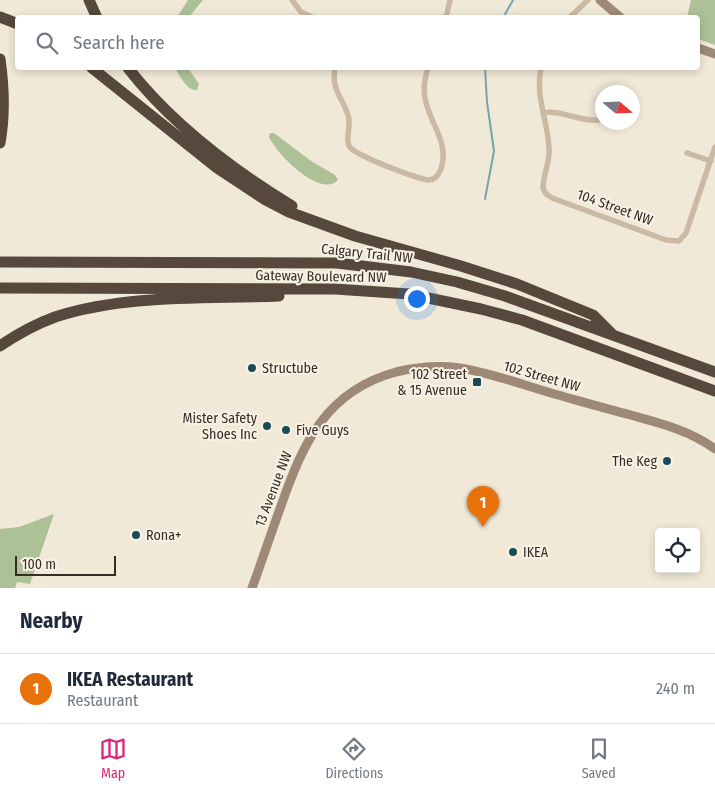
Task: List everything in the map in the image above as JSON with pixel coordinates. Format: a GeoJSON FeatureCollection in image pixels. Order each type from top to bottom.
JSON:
{"type":"FeatureCollection","features":[{"type":"Feature","properties":{"kind":"highway"},"geometry":{"type":"LineString","coordinates":[[89,0],[96,15]]}},
{"type":"Feature","properties":{"kind":"highway"},"geometry":{"type":"LineString","coordinates":[[0,17],[15,23]]}},
{"type":"Feature","properties":{"kind":"highway"},"geometry":{"type":"LineString","coordinates":[[0,59],[4,88],[4,109],[0,143]]}},
{"type":"Feature","properties":{"kind":"highway"},"geometry":{"type":"LineString","coordinates":[[94,70],[217,168],[264,199],[289,212],[318,224],[517,284],[593,315],[615,336]]}},
{"type":"Feature","properties":{"kind":"highway"},"geometry":{"type":"LineString","coordinates":[[130,70],[157,100],[194,134],[241,172],[318,224]]}},
{"type":"Feature","properties":{"kind":"highway","name":"Calgary Trail NW"},"geometry":{"type":"LineString","coordinates":[[0,262],[337,263],[373,266],[456,282],[505,296],[715,372]]}},
{"type":"Feature","properties":{"kind":"highway"},"geometry":{"type":"LineString","coordinates":[[0,346],[53,318],[83,309],[114,304],[167,300],[310,295],[335,289]]}},
{"type":"Feature","properties":{"kind":"highway","name":"Gateway Boulevard NW"},"geometry":{"type":"LineString","coordinates":[[0,290],[335,289],[409,294],[481,308],[522,320],[715,391]]}},
{"type":"Feature","properties":{"kind":"street"},"geometry":{"type":"LineString","coordinates":[[292,0],[298,10],[308,15]]}},
{"type":"Feature","properties":{"kind":"street"},"geometry":{"type":"LineString","coordinates":[[447,15],[450,0]]}},
{"type":"Feature","properties":{"kind":"street"},"geometry":{"type":"LineString","coordinates":[[572,15],[588,0]]}},
{"type":"Feature","properties":{"kind":"street"},"geometry":{"type":"LineString","coordinates":[[600,0],[618,15]]}},
{"type":"Feature","properties":{"kind":"street"},"geometry":{"type":"LineString","coordinates":[[700,49],[715,54]]}},
{"type":"Feature","properties":{"kind":"street"},"geometry":{"type":"LineString","coordinates":[[335,70],[336,89],[350,120],[349,145],[356,152],[372,160],[423,179],[433,180],[440,172],[443,152],[440,136],[425,98],[425,81],[428,70]]}},
{"type":"Feature","properties":{"kind":"street"},"geometry":{"type":"LineString","coordinates":[[541,70],[538,89],[543,113],[553,112],[584,120],[595,120]]}},
{"type":"Feature","properties":{"kind":"street","name":"104 Street NW"},"geometry":{"type":"LineString","coordinates":[[543,113],[549,148],[542,184],[544,191],[552,198],[666,240],[679,241],[686,233],[710,161]]}},
{"type":"Feature","properties":{"kind":"street"},"geometry":{"type":"LineString","coordinates":[[686,153],[710,161],[715,147]]}},
{"type":"Feature","properties":{"kind":"street","name":"102 Street NW"},"geometry":{"type":"LineString","coordinates":[[357,389],[378,378],[405,370],[422,367],[460,368],[660,424],[697,438],[715,449]]}},
{"type":"Feature","properties":{"kind":"street","name":"13 Avenue NW"},"geometry":{"type":"LineString","coordinates":[[252,588],[288,485],[303,449],[312,433],[331,409],[357,389]]}},
{"type":"Feature","properties":{"kind":"green space"},"geometry":{"type":"Polygon","coordinates":[[[188,0],[203,0],[191,15],[178,15],[188,0]]]}},
{"type":"Feature","properties":{"kind":"green space"},"geometry":{"type":"Polygon","coordinates":[[[691,0],[715,0],[715,45],[700,40],[700,15],[687,15],[691,0]]]}},
{"type":"Feature","properties":{"kind":"green space"},"geometry":{"type":"Polygon","coordinates":[[[176,70],[189,70],[199,84],[197,90],[187,86],[176,70]]]}},
{"type":"Feature","properties":{"kind":"green space"},"geometry":{"type":"Polygon","coordinates":[[[270,133],[274,133],[311,161],[335,175],[338,180],[330,184],[321,184],[299,172],[273,144],[269,137],[270,133]]]}},
{"type":"Feature","properties":{"kind":"green space"},"geometry":{"type":"Polygon","coordinates":[[[54,514],[30,584],[17,582],[15,588],[0,588],[0,529],[19,527],[54,514]]]}},
{"type":"Feature","properties":{"kind":"waterway"},"geometry":{"type":"LineString","coordinates":[[505,15],[513,0]]}},
{"type":"Feature","properties":{"kind":"waterway"},"geometry":{"type":"LineString","coordinates":[[485,70],[487,102],[494,151],[485,199]]}},
{"type":"Feature","properties":{"kind":"place","name":"Structube"},"geometry":{"type":"Point","coordinates":[252,368]}},
{"type":"Feature","properties":{"kind":"place","name":"102 Street & 15 Avenue"},"geometry":{"type":"Point","coordinates":[477,382]}},
{"type":"Feature","properties":{"kind":"place","name":"Mister Safety Shoes Inc"},"geometry":{"type":"Point","coordinates":[267,426]}},
{"type":"Feature","properties":{"kind":"place","name":"Five Guys"},"geometry":{"type":"Point","coordinates":[286,430]}},
{"type":"Feature","properties":{"kind":"place","name":"The Keg"},"geometry":{"type":"Point","coordinates":[667,461]}},
{"type":"Feature","properties":{"kind":"place","name":"IKEA Restaurant"},"geometry":{"type":"Point","coordinates":[483,527]}},
{"type":"Feature","properties":{"kind":"place","name":"Rona+"},"geometry":{"type":"Point","coordinates":[136,535]}},
{"type":"Feature","properties":{"kind":"place","name":"IKEA"},"geometry":{"type":"Point","coordinates":[513,552]}}]}
